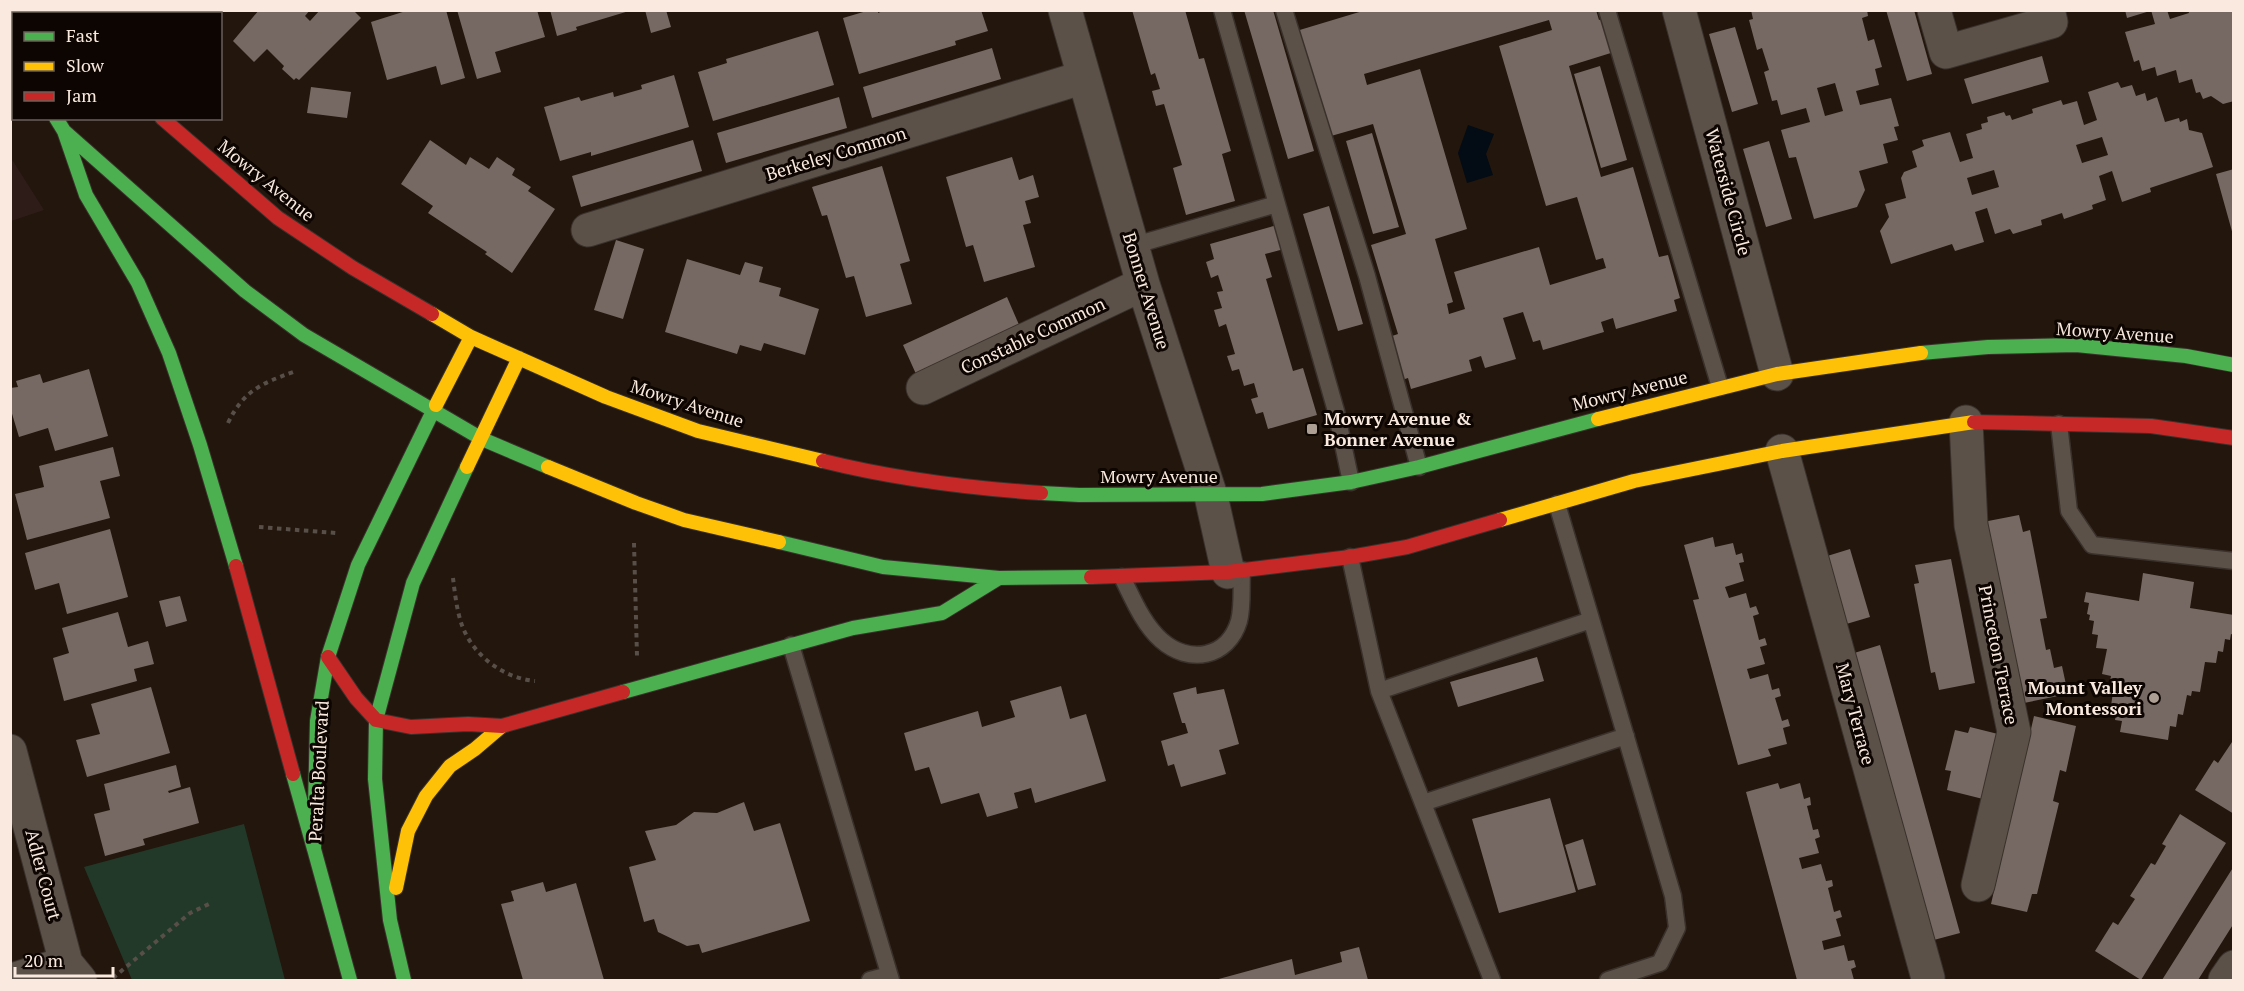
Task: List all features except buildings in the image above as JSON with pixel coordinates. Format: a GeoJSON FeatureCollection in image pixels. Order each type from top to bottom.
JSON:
{"type":"FeatureCollection","features":[{"type":"Feature","properties":{"kind":"main road"},"geometry":{"type":"LineString","coordinates":[[57,120],[64,131],[86,195],[138,283],[170,353],[201,445],[237,568],[314,849]]}},
{"type":"Feature","properties":{"kind":"main road","name":"Mowry Avenue"},"geometry":{"type":"LineString","coordinates":[[164,120],[278,218],[353,268],[471,337],[606,397],[698,430],[876,474],[987,489],[1078,495],[1211,496],[1262,494],[1351,482],[1419,467],[1461,454],[1777,374],[1919,353],[1999,347],[2076,345],[2186,356],[2234,365]]}},
{"type":"Feature","properties":{"kind":"main road"},"geometry":{"type":"LineString","coordinates":[[64,131],[245,291],[304,335],[482,439],[636,503],[684,520],[883,567],[999,578],[1122,578],[1235,571],[1350,557],[1407,547],[1634,481],[1782,451],[1966,422],[2151,426],[2234,438]]}},
{"type":"Feature","properties":{"kind":"main road","name":"Peralta Boulevard"},"geometry":{"type":"LineString","coordinates":[[350,981],[314,849],[318,721],[328,657],[358,565],[411,453],[471,337]]}},
{"type":"Feature","properties":{"kind":"main road"},"geometry":{"type":"LineString","coordinates":[[405,981],[390,920],[375,779],[376,720],[413,583],[519,358]]}},
{"type":"Feature","properties":{"kind":"main road"},"geometry":{"type":"LineString","coordinates":[[328,657],[356,698],[376,720],[411,727],[468,724],[502,726],[853,628],[942,613],[999,578]]}},
{"type":"Feature","properties":{"kind":"main road"},"geometry":{"type":"LineString","coordinates":[[390,920],[408,831],[426,796],[450,766],[502,726]]}},
{"type":"Feature","properties":{"kind":"street","name":"Bonner Avenue"},"geometry":{"type":"LineString","coordinates":[[1065,10],[1143,284],[1235,571]]}},
{"type":"Feature","properties":{"kind":"street","name":"Waterside Circle"},"geometry":{"type":"LineString","coordinates":[[1679,10],[1777,374]]}},
{"type":"Feature","properties":{"kind":"street"},"geometry":{"type":"LineString","coordinates":[[1934,10],[1946,52],[2051,22],[2048,10]]}},
{"type":"Feature","properties":{"kind":"street","name":"Berkeley Common"},"geometry":{"type":"LineString","coordinates":[[588,230],[1084,78]]}},
{"type":"Feature","properties":{"kind":"street","name":"Constable Common"},"geometry":{"type":"LineString","coordinates":[[923,388],[1143,284]]}},
{"type":"Feature","properties":{"kind":"street","name":"Princeton Terrace"},"geometry":{"type":"LineString","coordinates":[[1966,422],[1971,525],[2014,732],[1978,885]]}},
{"type":"Feature","properties":{"kind":"street","name":"Mary Terrace"},"geometry":{"type":"LineString","coordinates":[[1782,451],[1928,978]]}},
{"type":"Feature","properties":{"kind":"street","name":"Adler Court"},"geometry":{"type":"LineString","coordinates":[[10,751],[73,972]]}},
{"type":"Feature","properties":{"kind":"street"},"geometry":{"type":"LineString","coordinates":[[2225,981],[2234,967]]}},
{"type":"Feature","properties":{"kind":"street"},"geometry":{"type":"LineString","coordinates":[[12,981],[73,972]]}},
{"type":"Feature","properties":{"kind":"lane"},"geometry":{"type":"LineString","coordinates":[[1222,10],[1336,411],[1351,482]]}},
{"type":"Feature","properties":{"kind":"lane"},"geometry":{"type":"LineString","coordinates":[[1284,10],[1366,276],[1419,467]]}},
{"type":"Feature","properties":{"kind":"lane"},"geometry":{"type":"LineString","coordinates":[[1607,10],[1720,387]]}},
{"type":"Feature","properties":{"kind":"lane"},"geometry":{"type":"LineString","coordinates":[[1132,246],[1276,204]]}},
{"type":"Feature","properties":{"kind":"lane"},"geometry":{"type":"LineString","coordinates":[[2059,424],[2069,511],[2092,545],[2234,561]]}},
{"type":"Feature","properties":{"kind":"lane"},"geometry":{"type":"LineString","coordinates":[[1557,504],[1673,896],[1677,927],[1660,963],[1608,981]]}},
{"type":"Feature","properties":{"kind":"lane"},"geometry":{"type":"LineString","coordinates":[[1350,557],[1379,691],[1492,981]]}},
{"type":"Feature","properties":{"kind":"lane"},"geometry":{"type":"LineString","coordinates":[[1122,578],[1141,614],[1161,640],[1186,655],[1195,656],[1220,649],[1231,637],[1239,621],[1235,571]]}},
{"type":"Feature","properties":{"kind":"lane"},"geometry":{"type":"LineString","coordinates":[[1379,691],[1592,620]]}},
{"type":"Feature","properties":{"kind":"lane"},"geometry":{"type":"LineString","coordinates":[[792,645],[890,978],[870,981]]}},
{"type":"Feature","properties":{"kind":"lane"},"geometry":{"type":"LineString","coordinates":[[1423,803],[1626,736]]}},
{"type":"Feature","properties":{"kind":"path"},"geometry":{"type":"LineString","coordinates":[[226,430],[240,400],[262,384],[293,372]]}},
{"type":"Feature","properties":{"kind":"path"},"geometry":{"type":"LineString","coordinates":[[258,527],[336,533]]}},
{"type":"Feature","properties":{"kind":"path"},"geometry":{"type":"LineString","coordinates":[[634,543],[637,660]]}},
{"type":"Feature","properties":{"kind":"path"},"geometry":{"type":"LineString","coordinates":[[453,574],[463,628],[477,652],[498,669],[524,680],[543,681]]}},
{"type":"Feature","properties":{"kind":"path"},"geometry":{"type":"LineString","coordinates":[[110,981],[190,913],[208,904]]}},
{"type":"Feature","properties":{"kind":"shaded area"},"geometry":{"type":"Polygon","coordinates":[[[1468,125],[1494,134],[1486,154],[1493,175],[1467,183],[1458,153],[1468,125]]]}},
{"type":"Feature","properties":{"kind":"shaded area"},"geometry":{"type":"Polygon","coordinates":[[[11,158],[44,210],[10,221],[11,158]]]}},
{"type":"Feature","properties":{"kind":"green space"},"geometry":{"type":"Polygon","coordinates":[[[244,824],[285,980],[132,980],[84,867],[244,824]]]}},
{"type":"Feature","properties":{"kind":"traffic: fast"},"geometry":{"type":"LineString","coordinates":[[57,120],[64,131],[245,291],[304,335],[482,439],[548,467]]}},
{"type":"Feature","properties":{"kind":"traffic: fast"},"geometry":{"type":"LineString","coordinates":[[64,131],[86,195],[138,283],[169,353],[200,445],[236,566]]}},
{"type":"Feature","properties":{"kind":"traffic: fast"},"geometry":{"type":"LineString","coordinates":[[1921,353],[1988,347],[2076,345],[2186,356],[2234,365]]}},
{"type":"Feature","properties":{"kind":"traffic: fast"},"geometry":{"type":"LineString","coordinates":[[350,980],[314,849],[317,721],[328,657],[358,565],[436,405]]}},
{"type":"Feature","properties":{"kind":"traffic: fast"},"geometry":{"type":"LineString","coordinates":[[1041,493],[1079,495],[1262,494],[1351,482],[1419,467],[1598,419]]}},
{"type":"Feature","properties":{"kind":"traffic: fast"},"geometry":{"type":"LineString","coordinates":[[404,980],[390,920],[375,779],[376,720],[413,583],[467,467]]}},
{"type":"Feature","properties":{"kind":"traffic: fast"},"geometry":{"type":"LineString","coordinates":[[779,542],[883,567],[999,578],[1091,577]]}},
{"type":"Feature","properties":{"kind":"traffic: fast"},"geometry":{"type":"LineString","coordinates":[[623,692],[853,628],[942,613],[999,578]]}},
{"type":"Feature","properties":{"kind":"traffic: fast"},"geometry":{"type":"LineString","coordinates":[[293,774],[314,849]]}},
{"type":"Feature","properties":{"kind":"traffic: slow"},"geometry":{"type":"LineString","coordinates":[[432,314],[471,337],[606,397],[698,431],[823,461]]}},
{"type":"Feature","properties":{"kind":"traffic: slow"},"geometry":{"type":"LineString","coordinates":[[436,405],[471,337]]}},
{"type":"Feature","properties":{"kind":"traffic: slow"},"geometry":{"type":"LineString","coordinates":[[1598,419],[1777,374],[1921,353]]}},
{"type":"Feature","properties":{"kind":"traffic: slow"},"geometry":{"type":"LineString","coordinates":[[467,467],[519,358]]}},
{"type":"Feature","properties":{"kind":"traffic: slow"},"geometry":{"type":"LineString","coordinates":[[1500,520],[1634,481],[1782,451],[1974,422]]}},
{"type":"Feature","properties":{"kind":"traffic: slow"},"geometry":{"type":"LineString","coordinates":[[548,467],[684,520],[779,542]]}},
{"type":"Feature","properties":{"kind":"traffic: slow"},"geometry":{"type":"LineString","coordinates":[[396,888],[408,831],[426,796],[450,766],[502,726]]}},
{"type":"Feature","properties":{"kind":"traffic: jam"},"geometry":{"type":"LineString","coordinates":[[164,120],[278,218],[353,268],[432,314]]}},
{"type":"Feature","properties":{"kind":"traffic: jam"},"geometry":{"type":"LineString","coordinates":[[1974,422],[2151,426],[2234,438]]}},
{"type":"Feature","properties":{"kind":"traffic: jam"},"geometry":{"type":"LineString","coordinates":[[823,461],[931,482],[1041,493]]}},
{"type":"Feature","properties":{"kind":"traffic: jam"},"geometry":{"type":"LineString","coordinates":[[1091,577],[1228,572],[1350,557],[1407,547],[1500,520]]}},
{"type":"Feature","properties":{"kind":"traffic: jam"},"geometry":{"type":"LineString","coordinates":[[236,566],[293,774]]}},
{"type":"Feature","properties":{"kind":"traffic: jam"},"geometry":{"type":"LineString","coordinates":[[328,657],[356,698],[376,720],[411,727],[468,724],[502,726],[623,692]]}},
{"type":"Feature","properties":{"kind":"place","name":"Mowry Avenue & Bonner Avenue"},"geometry":{"type":"Point","coordinates":[1312,429]}},
{"type":"Feature","properties":{"kind":"place","name":"Mount Valley Montessori"},"geometry":{"type":"Point","coordinates":[2154,698]}}]}
